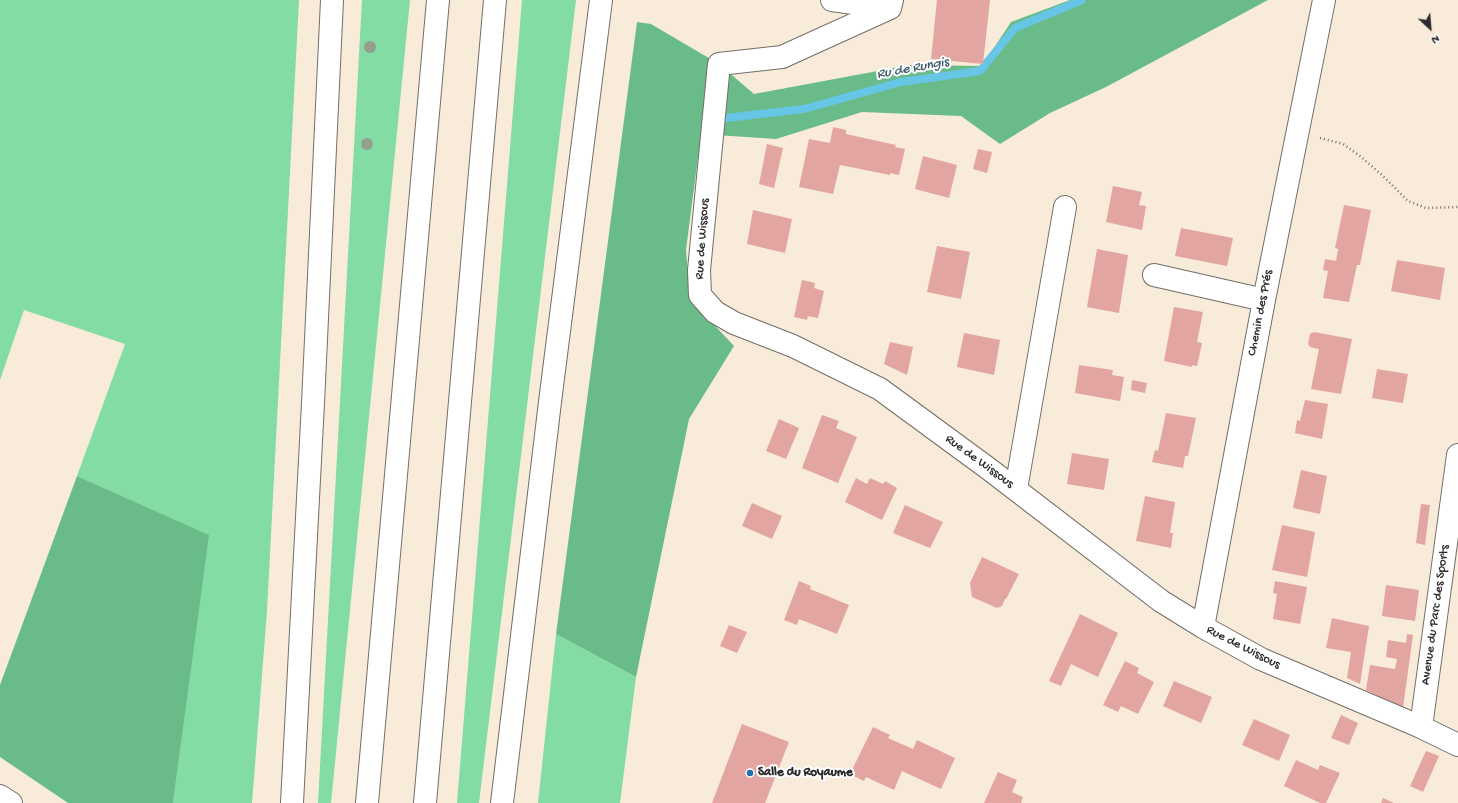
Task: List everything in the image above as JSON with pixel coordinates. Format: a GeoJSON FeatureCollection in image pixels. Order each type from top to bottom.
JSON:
{"type":"FeatureCollection","features":[{"type":"Feature","properties":{"kind":"main road"},"geometry":{"type":"LineString","coordinates":[[292,803],[332,0]]}},
{"type":"Feature","properties":{"kind":"main road"},"geometry":{"type":"LineString","coordinates":[[367,803],[438,0]]}},
{"type":"Feature","properties":{"kind":"main road"},"geometry":{"type":"LineString","coordinates":[[424,803],[495,0]]}},
{"type":"Feature","properties":{"kind":"main road"},"geometry":{"type":"LineString","coordinates":[[502,803],[550,402],[601,0]]}},
{"type":"Feature","properties":{"kind":"main road"},"geometry":{"type":"LineString","coordinates":[[832,0],[891,4]]}},
{"type":"Feature","properties":{"kind":"main road","name":"Chemin des Prés"},"geometry":{"type":"LineString","coordinates":[[1203,627],[1264,300],[1324,0]]}},
{"type":"Feature","properties":{"kind":"main road","name":"Rue de Wissous"},"geometry":{"type":"LineString","coordinates":[[891,4],[782,57],[719,64],[699,270],[700,295],[715,312],[734,323],[792,346],[880,389],[1016,489],[1161,601],[1203,627],[1261,659],[1421,727],[1458,745]]}},
{"type":"Feature","properties":{"kind":"main road"},"geometry":{"type":"LineString","coordinates":[[1016,489],[1065,207]]}},
{"type":"Feature","properties":{"kind":"main road"},"geometry":{"type":"LineString","coordinates":[[1154,275],[1264,300]]}},
{"type":"Feature","properties":{"kind":"main road","name":"Avenue du Parc des Sports"},"geometry":{"type":"LineString","coordinates":[[1421,727],[1458,455]]}},
{"type":"Feature","properties":{"kind":"main road"},"geometry":{"type":"LineString","coordinates":[[0,796],[11,803]]}},
{"type":"Feature","properties":{"kind":"path"},"geometry":{"type":"LineString","coordinates":[[1298,127],[1322,139],[1343,144],[1360,156],[1383,176],[1408,201],[1426,208],[1458,207]]}},
{"type":"Feature","properties":{"kind":"green space"},"geometry":{"type":"Polygon","coordinates":[[[0,0],[299,0],[267,611],[252,803],[173,803],[208,535],[77,476],[125,344],[24,310],[0,380],[0,0]]]}},
{"type":"Feature","properties":{"kind":"green space"},"geometry":{"type":"Polygon","coordinates":[[[362,0],[410,0],[331,803],[318,803],[362,0]]]}},
{"type":"Feature","properties":{"kind":"green space"},"geometry":{"type":"Polygon","coordinates":[[[522,0],[576,0],[479,803],[457,803],[522,0]]]}},
{"type":"Feature","properties":{"kind":"green space"},"geometry":{"type":"Polygon","coordinates":[[[1070,0],[1268,0],[1106,87],[1050,113],[1000,144],[961,116],[862,112],[776,139],[701,134],[686,250],[690,299],[734,346],[689,419],[636,677],[556,634],[637,22],[651,24],[719,64],[754,94],[910,65],[982,66],[1011,22],[1070,0]]]}},
{"type":"Feature","properties":{"kind":"green space"},"geometry":{"type":"Polygon","coordinates":[[[77,476],[209,535],[173,803],[68,803],[0,757],[0,685],[77,476]]]}},
{"type":"Feature","properties":{"kind":"green space"},"geometry":{"type":"Polygon","coordinates":[[[556,634],[636,677],[620,803],[538,803],[556,634]]]}},
{"type":"Feature","properties":{"kind":"building"},"geometry":{"type":"Polygon","coordinates":[[[937,0],[990,0],[983,64],[931,59],[937,0]]]}},
{"type":"Feature","properties":{"kind":"building"},"geometry":{"type":"Polygon","coordinates":[[[833,127],[846,130],[846,134],[896,145],[895,147],[905,149],[899,175],[890,173],[890,175],[840,165],[833,194],[799,187],[809,139],[830,143],[833,127]]]}},
{"type":"Feature","properties":{"kind":"building"},"geometry":{"type":"Polygon","coordinates":[[[767,144],[783,148],[774,188],[759,184],[767,144]]]}},
{"type":"Feature","properties":{"kind":"building"},"geometry":{"type":"Polygon","coordinates":[[[978,149],[992,152],[987,173],[973,169],[978,149]]]}},
{"type":"Feature","properties":{"kind":"building"},"geometry":{"type":"Polygon","coordinates":[[[923,156],[957,165],[949,198],[915,189],[923,156]]]}},
{"type":"Feature","properties":{"kind":"building"},"geometry":{"type":"Polygon","coordinates":[[[1113,186],[1142,192],[1139,205],[1146,206],[1142,230],[1106,222],[1113,186]]]}},
{"type":"Feature","properties":{"kind":"building"},"geometry":{"type":"Polygon","coordinates":[[[1344,205],[1371,210],[1360,265],[1357,265],[1349,302],[1323,298],[1328,271],[1323,270],[1325,259],[1336,261],[1338,249],[1335,248],[1344,205]]]}},
{"type":"Feature","properties":{"kind":"building"},"geometry":{"type":"Polygon","coordinates":[[[753,210],[792,219],[785,253],[747,244],[753,210]]]}},
{"type":"Feature","properties":{"kind":"building"},"geometry":{"type":"Polygon","coordinates":[[[1181,228],[1233,238],[1227,266],[1175,256],[1181,228]]]}},
{"type":"Feature","properties":{"kind":"building"},"geometry":{"type":"Polygon","coordinates":[[[937,246],[970,252],[961,299],[927,292],[937,246]]]}},
{"type":"Feature","properties":{"kind":"building"},"geometry":{"type":"Polygon","coordinates":[[[1097,249],[1128,255],[1119,313],[1087,307],[1097,249]]]}},
{"type":"Feature","properties":{"kind":"building"},"geometry":{"type":"Polygon","coordinates":[[[1397,260],[1445,268],[1440,300],[1391,291],[1397,260]]]}},
{"type":"Feature","properties":{"kind":"building"},"geometry":{"type":"Polygon","coordinates":[[[802,280],[815,283],[814,288],[824,291],[818,318],[808,316],[807,320],[794,317],[802,280]]]}},
{"type":"Feature","properties":{"kind":"building"},"geometry":{"type":"Polygon","coordinates":[[[1174,307],[1203,312],[1197,342],[1202,343],[1197,366],[1192,365],[1192,367],[1164,361],[1174,307]]]}},
{"type":"Feature","properties":{"kind":"building"},"geometry":{"type":"Polygon","coordinates":[[[1314,332],[1352,339],[1341,394],[1311,389],[1319,349],[1310,347],[1308,344],[1310,334],[1314,332]]]}},
{"type":"Feature","properties":{"kind":"building"},"geometry":{"type":"Polygon","coordinates":[[[964,333],[1000,340],[994,375],[957,367],[964,333]]]}},
{"type":"Feature","properties":{"kind":"building"},"geometry":{"type":"Polygon","coordinates":[[[890,342],[913,347],[907,375],[884,364],[890,342]]]}},
{"type":"Feature","properties":{"kind":"building"},"geometry":{"type":"Polygon","coordinates":[[[1079,365],[1113,370],[1112,375],[1124,377],[1120,401],[1075,393],[1079,365]]]}},
{"type":"Feature","properties":{"kind":"building"},"geometry":{"type":"Polygon","coordinates":[[[1377,369],[1408,374],[1403,403],[1372,398],[1377,369]]]}},
{"type":"Feature","properties":{"kind":"building"},"geometry":{"type":"Polygon","coordinates":[[[1132,380],[1147,383],[1145,393],[1131,390],[1132,380]]]}},
{"type":"Feature","properties":{"kind":"building"},"geometry":{"type":"Polygon","coordinates":[[[1305,400],[1328,404],[1322,439],[1295,433],[1297,420],[1300,421],[1305,400]]]}},
{"type":"Feature","properties":{"kind":"building"},"geometry":{"type":"Polygon","coordinates":[[[1166,413],[1196,418],[1188,456],[1185,456],[1183,468],[1152,462],[1155,450],[1158,451],[1166,413]]]}},
{"type":"Feature","properties":{"kind":"building"},"geometry":{"type":"Polygon","coordinates":[[[822,415],[839,421],[836,428],[857,437],[838,483],[802,468],[822,415]]]}},
{"type":"Feature","properties":{"kind":"building"},"geometry":{"type":"Polygon","coordinates":[[[779,419],[799,428],[786,459],[766,451],[779,419]]]}},
{"type":"Feature","properties":{"kind":"building"},"geometry":{"type":"Polygon","coordinates":[[[1072,453],[1109,459],[1104,490],[1067,484],[1072,453]]]}},
{"type":"Feature","properties":{"kind":"building"},"geometry":{"type":"Polygon","coordinates":[[[1301,470],[1327,476],[1320,514],[1293,508],[1301,470]]]}},
{"type":"Feature","properties":{"kind":"building"},"geometry":{"type":"Polygon","coordinates":[[[856,478],[867,484],[870,478],[883,484],[885,481],[897,488],[882,520],[845,502],[856,478]]]}},
{"type":"Feature","properties":{"kind":"building"},"geometry":{"type":"Polygon","coordinates":[[[1145,496],[1175,502],[1170,533],[1173,533],[1171,548],[1136,541],[1145,496]]]}},
{"type":"Feature","properties":{"kind":"building"},"geometry":{"type":"Polygon","coordinates":[[[752,503],[782,516],[772,539],[742,526],[752,503]]]}},
{"type":"Feature","properties":{"kind":"building"},"geometry":{"type":"Polygon","coordinates":[[[1421,504],[1430,505],[1425,545],[1416,543],[1421,504]]]}},
{"type":"Feature","properties":{"kind":"building"},"geometry":{"type":"Polygon","coordinates":[[[905,505],[943,522],[930,548],[893,533],[905,505]]]}},
{"type":"Feature","properties":{"kind":"building"},"geometry":{"type":"Polygon","coordinates":[[[1282,525],[1315,532],[1307,577],[1272,570],[1282,525]]]}},
{"type":"Feature","properties":{"kind":"building"},"geometry":{"type":"Polygon","coordinates":[[[982,557],[1019,574],[1002,606],[997,608],[972,597],[970,583],[982,557]]]}},
{"type":"Feature","properties":{"kind":"building"},"geometry":{"type":"Polygon","coordinates":[[[799,581],[811,586],[810,589],[849,605],[837,634],[799,619],[797,625],[784,620],[799,581]]]}},
{"type":"Feature","properties":{"kind":"building"},"geometry":{"type":"Polygon","coordinates":[[[1275,581],[1307,587],[1300,624],[1273,619],[1277,594],[1273,593],[1275,581]]]}},
{"type":"Feature","properties":{"kind":"building"},"geometry":{"type":"Polygon","coordinates":[[[1386,585],[1419,590],[1415,621],[1382,616],[1386,585]]]}},
{"type":"Feature","properties":{"kind":"building"},"geometry":{"type":"Polygon","coordinates":[[[1080,614],[1118,633],[1098,677],[1071,664],[1061,686],[1049,681],[1080,614]]]}},
{"type":"Feature","properties":{"kind":"building"},"geometry":{"type":"Polygon","coordinates":[[[1332,618],[1369,626],[1360,684],[1347,678],[1351,652],[1326,648],[1332,618]]]}},
{"type":"Feature","properties":{"kind":"building"},"geometry":{"type":"Polygon","coordinates":[[[729,625],[747,632],[737,653],[720,646],[729,625]]]}},
{"type":"Feature","properties":{"kind":"building"},"geometry":{"type":"Polygon","coordinates":[[[1407,634],[1413,635],[1403,708],[1366,690],[1370,665],[1395,669],[1397,659],[1386,657],[1388,640],[1406,643],[1407,634]]]}},
{"type":"Feature","properties":{"kind":"building"},"geometry":{"type":"Polygon","coordinates":[[[1125,661],[1139,668],[1137,673],[1154,682],[1138,714],[1121,706],[1118,712],[1103,705],[1125,661]]]}},
{"type":"Feature","properties":{"kind":"building"},"geometry":{"type":"Polygon","coordinates":[[[1174,681],[1212,697],[1201,723],[1163,706],[1174,681]]]}},
{"type":"Feature","properties":{"kind":"building"},"geometry":{"type":"Polygon","coordinates":[[[1341,715],[1358,723],[1349,745],[1331,738],[1341,715]]]}},
{"type":"Feature","properties":{"kind":"building"},"geometry":{"type":"Polygon","coordinates":[[[1254,719],[1290,735],[1279,761],[1242,745],[1254,719]]]}},
{"type":"Feature","properties":{"kind":"building","name":"Salle du Royaume"},"geometry":{"type":"Polygon","coordinates":[[[742,724],[789,742],[765,803],[712,803],[742,724]]]}},
{"type":"Feature","properties":{"kind":"building"},"geometry":{"type":"Polygon","coordinates":[[[873,727],[890,735],[888,738],[913,749],[917,740],[955,758],[941,789],[902,771],[894,790],[866,777],[864,781],[850,774],[873,727]]]}},
{"type":"Feature","properties":{"kind":"building"},"geometry":{"type":"Polygon","coordinates":[[[1426,751],[1439,756],[1423,792],[1410,786],[1426,751]]]}},
{"type":"Feature","properties":{"kind":"building"},"geometry":{"type":"Polygon","coordinates":[[[1296,760],[1318,770],[1320,765],[1340,773],[1326,803],[1320,803],[1284,786],[1296,760]]]}},
{"type":"Feature","properties":{"kind":"building"},"geometry":{"type":"Polygon","coordinates":[[[998,772],[1017,780],[1012,792],[1023,797],[1021,803],[984,803],[998,772]]]}},
{"type":"Feature","properties":{"kind":"building"},"geometry":{"type":"Polygon","coordinates":[[[1383,798],[1394,803],[1381,803],[1383,798]]]}},
{"type":"Feature","properties":{"kind":"waterway","name":"Ru de Rungis"},"geometry":{"type":"LineString","coordinates":[[726,118],[804,109],[901,82],[980,71],[1015,28],[1082,0]]}},
{"type":"Feature","properties":{"kind":"place","name":"Salle du Royaume"},"geometry":{"type":"Point","coordinates":[750,773]}}]}
